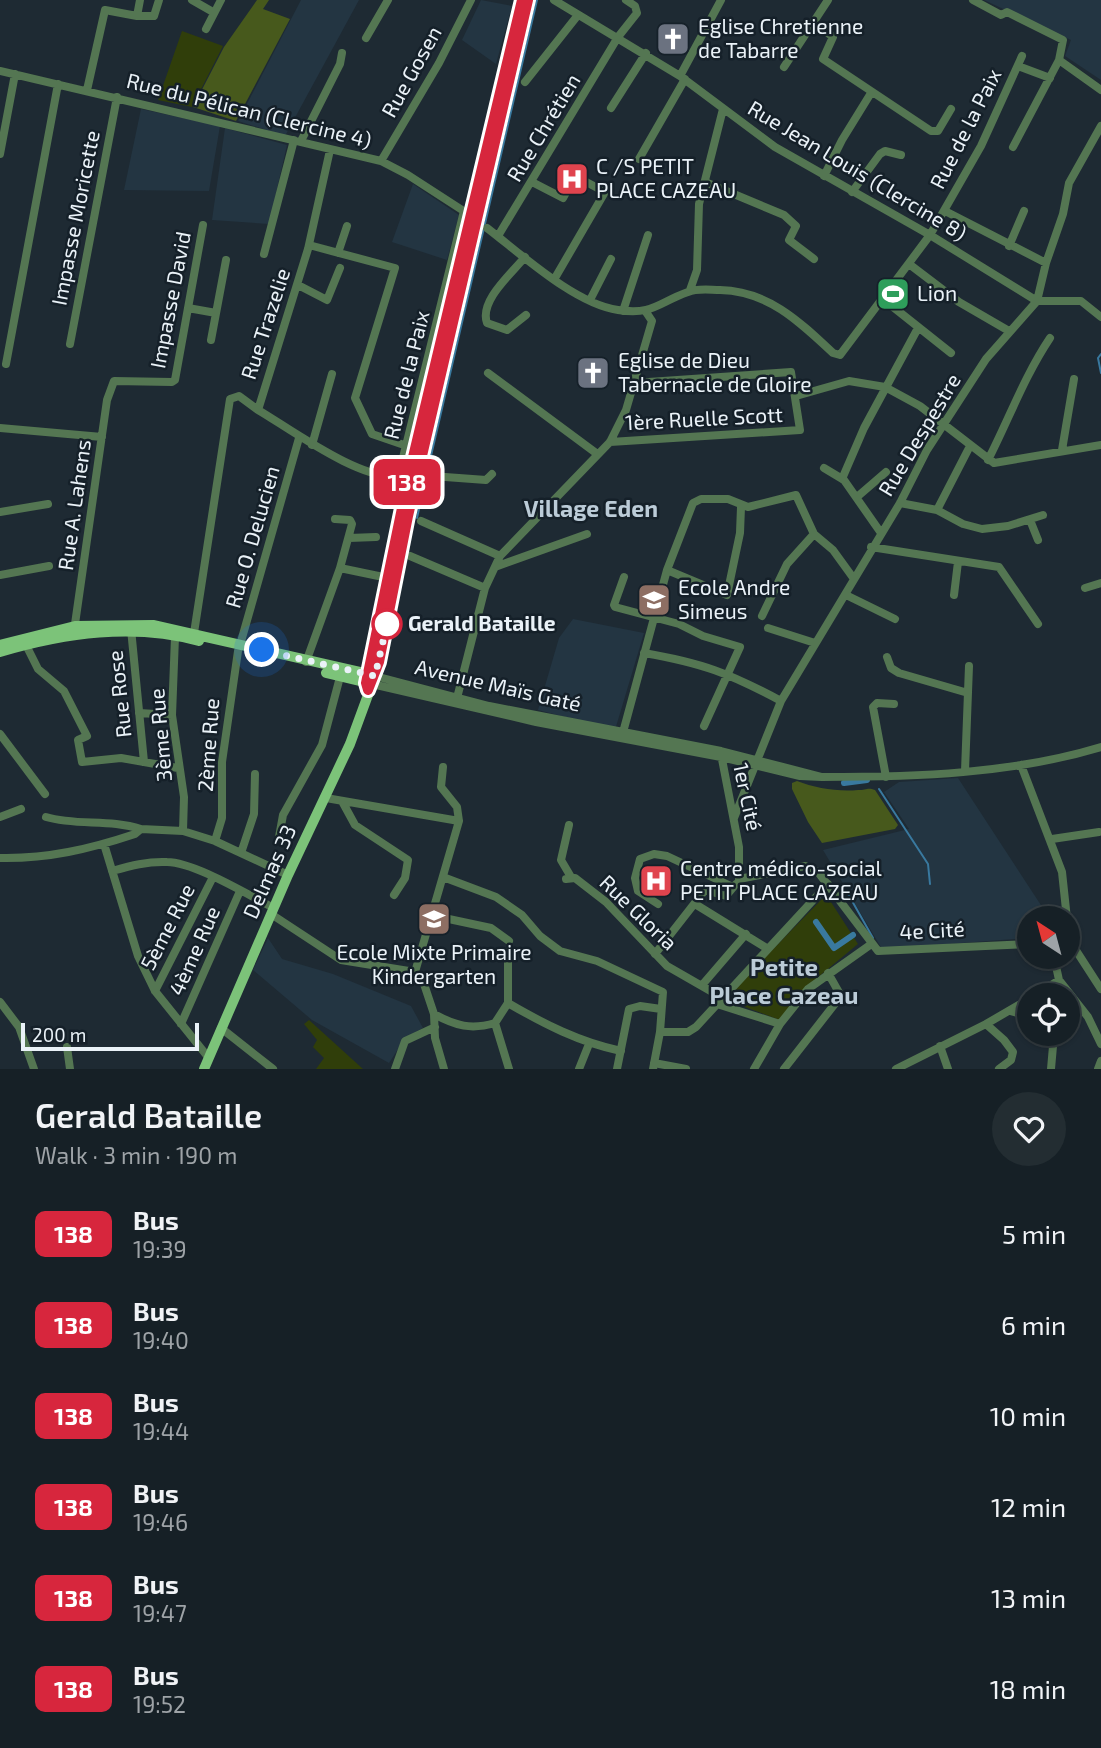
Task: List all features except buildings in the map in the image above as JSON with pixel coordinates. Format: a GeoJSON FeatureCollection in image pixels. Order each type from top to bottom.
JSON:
{"type":"FeatureCollection","features":[{"type":"Feature","properties":{"kind":"main road","name":"Delmas 33"},"geometry":{"type":"LineString","coordinates":[[370,681],[403,503],[522,0]]}},
{"type":"Feature","properties":{"kind":"main road","name":"Delmas 33"},"geometry":{"type":"LineString","coordinates":[[204,1069],[288,875],[350,744],[370,681],[418,475],[470,215],[528,0]]}},
{"type":"Feature","properties":{"kind":"main road","name":"Avenue Maïs Gaté"},"geometry":{"type":"LineString","coordinates":[[131,628],[306,662],[370,681]]}},
{"type":"Feature","properties":{"kind":"main road","name":"Avenue Maïs Gaté"},"geometry":{"type":"LineString","coordinates":[[0,645],[74,630],[131,628],[194,633],[340,677],[370,681]]}},
{"type":"Feature","properties":{"kind":"main road","name":"Avenue Maïs Gaté"},"geometry":{"type":"LineString","coordinates":[[0,652],[74,630]]}},
{"type":"Feature","properties":{"kind":"street"},"geometry":{"type":"LineString","coordinates":[[137,16],[139,0]]}},
{"type":"Feature","properties":{"kind":"street"},"geometry":{"type":"LineString","coordinates":[[88,90],[105,10],[154,16],[159,0]]}},
{"type":"Feature","properties":{"kind":"street"},"geometry":{"type":"LineString","coordinates":[[192,0],[213,12]]}},
{"type":"Feature","properties":{"kind":"street"},"geometry":{"type":"LineString","coordinates":[[206,29],[221,0]]}},
{"type":"Feature","properties":{"kind":"street"},"geometry":{"type":"LineString","coordinates":[[366,38],[388,0]]}},
{"type":"Feature","properties":{"kind":"street","name":"Rue Gosen"},"geometry":{"type":"LineString","coordinates":[[381,161],[439,63],[471,0]]}},
{"type":"Feature","properties":{"kind":"street","name":"Rue Jean Louis (Clercine 8)"},"geometry":{"type":"LineString","coordinates":[[555,0],[646,53],[775,147],[930,235],[1037,302]]}},
{"type":"Feature","properties":{"kind":"street","name":"Rue Chrétien"},"geometry":{"type":"LineString","coordinates":[[498,236],[618,37],[637,13],[635,6],[626,0]]}},
{"type":"Feature","properties":{"kind":"street"},"geometry":{"type":"LineString","coordinates":[[639,159],[683,78],[720,0]]}},
{"type":"Feature","properties":{"kind":"street"},"geometry":{"type":"LineString","coordinates":[[784,67],[828,0]]}},
{"type":"Feature","properties":{"kind":"street"},"geometry":{"type":"LineString","coordinates":[[973,0],[1001,15],[1007,12],[1063,40],[1059,60],[1013,147]]}},
{"type":"Feature","properties":{"kind":"street"},"geometry":{"type":"LineString","coordinates":[[525,82],[578,15]]}},
{"type":"Feature","properties":{"kind":"street"},"geometry":{"type":"LineString","coordinates":[[814,22],[833,37],[823,59],[871,93],[936,132],[951,108]]}},
{"type":"Feature","properties":{"kind":"street"},"geometry":{"type":"LineString","coordinates":[[264,254],[297,140],[340,64],[342,53]]}},
{"type":"Feature","properties":{"kind":"street"},"geometry":{"type":"LineString","coordinates":[[611,108],[646,53]]}},
{"type":"Feature","properties":{"kind":"street","name":"Rue de la Paix"},"geometry":{"type":"LineString","coordinates":[[690,290],[732,290],[762,297],[803,325],[833,353],[842,354],[945,211],[981,146],[1022,56]]}},
{"type":"Feature","properties":{"kind":"street"},"geometry":{"type":"LineString","coordinates":[[1059,60],[1101,90]]}},
{"type":"Feature","properties":{"kind":"street"},"geometry":{"type":"LineString","coordinates":[[1018,66],[1050,78]]}},
{"type":"Feature","properties":{"kind":"street","name":"Rue du Pélican (Clercine 4)"},"geometry":{"type":"LineString","coordinates":[[0,71],[381,161],[470,215]]}},
{"type":"Feature","properties":{"kind":"street"},"geometry":{"type":"LineString","coordinates":[[0,154],[15,74]]}},
{"type":"Feature","properties":{"kind":"street"},"geometry":{"type":"LineString","coordinates":[[6,365],[58,83]]}},
{"type":"Feature","properties":{"kind":"street"},"geometry":{"type":"LineString","coordinates":[[824,176],[871,93]]}},
{"type":"Feature","properties":{"kind":"street","name":"Impasse Moricette"},"geometry":{"type":"LineString","coordinates":[[70,344],[117,97]]}},
{"type":"Feature","properties":{"kind":"street"},"geometry":{"type":"LineString","coordinates":[[487,228],[590,300],[624,311],[646,313],[690,290],[697,270],[697,212],[723,109]]}},
{"type":"Feature","properties":{"kind":"street"},"geometry":{"type":"LineString","coordinates":[[1101,126],[1069,183],[1063,214],[1046,263],[1037,302],[1081,301],[1101,317]]}},
{"type":"Feature","properties":{"kind":"street","name":"Rue Trazelie"},"geometry":{"type":"LineString","coordinates":[[194,633],[230,399],[239,396],[258,410],[298,285],[330,150]]}},
{"type":"Feature","properties":{"kind":"street"},"geometry":{"type":"LineString","coordinates":[[852,192],[880,154],[885,151],[901,155]]}},
{"type":"Feature","properties":{"kind":"street"},"geometry":{"type":"LineString","coordinates":[[532,182],[563,198],[575,177],[605,192],[555,278]]}},
{"type":"Feature","properties":{"kind":"street"},"geometry":{"type":"LineString","coordinates":[[705,182],[784,215],[796,226],[789,240],[814,259]]}},
{"type":"Feature","properties":{"kind":"street"},"geometry":{"type":"LineString","coordinates":[[945,211],[1046,263]]}},
{"type":"Feature","properties":{"kind":"street"},"geometry":{"type":"LineString","coordinates":[[1009,246],[1024,211]]}},
{"type":"Feature","properties":{"kind":"street","name":"Rue de la Paix"},"geometry":{"type":"LineString","coordinates":[[258,410],[312,445],[371,470],[394,476],[403,467],[470,215]]}},
{"type":"Feature","properties":{"kind":"street","name":"Impasse David"},"geometry":{"type":"LineString","coordinates":[[114,381],[174,382],[204,225]]}},
{"type":"Feature","properties":{"kind":"street"},"geometry":{"type":"LineString","coordinates":[[338,253],[347,226]]}},
{"type":"Feature","properties":{"kind":"street"},"geometry":{"type":"LineString","coordinates":[[624,311],[648,235]]}},
{"type":"Feature","properties":{"kind":"street"},"geometry":{"type":"LineString","coordinates":[[309,245],[393,266],[395,270],[355,398],[372,434],[407,446]]}},
{"type":"Feature","properties":{"kind":"street"},"geometry":{"type":"LineString","coordinates":[[525,257],[488,303],[484,315],[487,323],[508,330],[526,315]]}},
{"type":"Feature","properties":{"kind":"street"},"geometry":{"type":"LineString","coordinates":[[590,300],[611,258]]}},
{"type":"Feature","properties":{"kind":"street"},"geometry":{"type":"LineString","coordinates":[[211,341],[226,260]]}},
{"type":"Feature","properties":{"kind":"street"},"geometry":{"type":"LineString","coordinates":[[909,264],[959,302],[1009,331]]}},
{"type":"Feature","properties":{"kind":"street"},"geometry":{"type":"LineString","coordinates":[[298,285],[327,300],[340,268]]}},
{"type":"Feature","properties":{"kind":"street"},"geometry":{"type":"LineString","coordinates":[[883,299],[951,353]]}},
{"type":"Feature","properties":{"kind":"street","name":"Rue Despestre"},"geometry":{"type":"LineString","coordinates":[[734,818],[781,701],[846,595],[871,547],[900,503],[943,423],[1009,331],[1037,302]]}},
{"type":"Feature","properties":{"kind":"street"},"geometry":{"type":"LineString","coordinates":[[188,308],[216,313]]}},
{"type":"Feature","properties":{"kind":"street"},"geometry":{"type":"LineString","coordinates":[[456,699],[485,588],[500,556],[596,453],[610,442],[626,410],[652,321],[646,313]]}},
{"type":"Feature","properties":{"kind":"street"},"geometry":{"type":"LineString","coordinates":[[842,479],[885,387],[919,328]]}},
{"type":"Feature","properties":{"kind":"street"},"geometry":{"type":"LineString","coordinates":[[988,460],[1012,412],[1021,385],[1050,338]]}},
{"type":"Feature","properties":{"kind":"street"},"geometry":{"type":"LineString","coordinates":[[634,383],[791,372],[796,396],[849,381],[885,387],[920,406],[988,460],[997,463],[1101,445]]}},
{"type":"Feature","properties":{"kind":"street"},"geometry":{"type":"LineString","coordinates":[[488,373],[596,453]]}},
{"type":"Feature","properties":{"kind":"street"},"geometry":{"type":"LineString","coordinates":[[312,445],[332,374]]}},
{"type":"Feature","properties":{"kind":"street"},"geometry":{"type":"LineString","coordinates":[[1062,450],[1074,379]]}},
{"type":"Feature","properties":{"kind":"street","name":"Rue A. Lahens"},"geometry":{"type":"LineString","coordinates":[[74,630],[107,400],[114,381]]}},
{"type":"Feature","properties":{"kind":"street","name":"1ère Ruelle Scott"},"geometry":{"type":"LineString","coordinates":[[610,442],[800,431],[796,396]]}},
{"type":"Feature","properties":{"kind":"street"},"geometry":{"type":"LineString","coordinates":[[0,428],[102,437]]}},
{"type":"Feature","properties":{"kind":"street","name":"Rue O. Delucien"},"geometry":{"type":"LineString","coordinates":[[239,648],[299,438]]}},
{"type":"Feature","properties":{"kind":"street"},"geometry":{"type":"LineString","coordinates":[[937,510],[970,446]]}},
{"type":"Feature","properties":{"kind":"street"},"geometry":{"type":"LineString","coordinates":[[824,468],[842,479],[881,533]]}},
{"type":"Feature","properties":{"kind":"street"},"geometry":{"type":"LineString","coordinates":[[857,497],[886,472]]}},
{"type":"Feature","properties":{"kind":"street"},"geometry":{"type":"LineString","coordinates":[[418,475],[486,480],[492,474]]}},
{"type":"Feature","properties":{"kind":"street"},"geometry":{"type":"LineString","coordinates":[[622,736],[652,619],[667,570],[693,503],[701,499],[728,499],[741,507],[796,495],[814,534],[833,550],[854,579]]}},
{"type":"Feature","properties":{"kind":"street"},"geometry":{"type":"LineString","coordinates":[[900,503],[937,510],[963,524],[982,528],[1030,520],[1043,515]]}},
{"type":"Feature","properties":{"kind":"street"},"geometry":{"type":"LineString","coordinates":[[0,512],[48,505]]}},
{"type":"Feature","properties":{"kind":"street"},"geometry":{"type":"LineString","coordinates":[[667,570],[727,595],[740,533],[741,507]]}},
{"type":"Feature","properties":{"kind":"street"},"geometry":{"type":"LineString","coordinates":[[306,662],[349,538],[352,522],[335,519]]}},
{"type":"Feature","properties":{"kind":"street"},"geometry":{"type":"LineString","coordinates":[[1030,520],[1038,540]]}},
{"type":"Feature","properties":{"kind":"street"},"geometry":{"type":"LineString","coordinates":[[421,521],[500,556]]}},
{"type":"Feature","properties":{"kind":"street"},"geometry":{"type":"LineString","coordinates":[[495,567],[587,534]]}},
{"type":"Feature","properties":{"kind":"street"},"geometry":{"type":"LineString","coordinates":[[762,616],[786,564],[814,534]]}},
{"type":"Feature","properties":{"kind":"street"},"geometry":{"type":"LineString","coordinates":[[349,538],[376,537]]}},
{"type":"Feature","properties":{"kind":"street"},"geometry":{"type":"LineString","coordinates":[[871,547],[999,567],[1038,624]]}},
{"type":"Feature","properties":{"kind":"street"},"geometry":{"type":"LineString","coordinates":[[410,556],[485,588]]}},
{"type":"Feature","properties":{"kind":"street"},"geometry":{"type":"LineString","coordinates":[[954,595],[958,562]]}},
{"type":"Feature","properties":{"kind":"street"},"geometry":{"type":"LineString","coordinates":[[0,575],[48,566]]}},
{"type":"Feature","properties":{"kind":"street"},"geometry":{"type":"LineString","coordinates":[[340,569],[388,578]]}},
{"type":"Feature","properties":{"kind":"street"},"geometry":{"type":"LineString","coordinates":[[624,577],[614,606],[652,619],[679,624],[703,636],[740,648],[704,726]]}},
{"type":"Feature","properties":{"kind":"street"},"geometry":{"type":"LineString","coordinates":[[1085,588],[1101,583]]}},
{"type":"Feature","properties":{"kind":"street"},"geometry":{"type":"LineString","coordinates":[[846,595],[895,619]]}},
{"type":"Feature","properties":{"kind":"street","name":"Rue Rose"},"geometry":{"type":"LineString","coordinates":[[131,628],[144,762]]}},
{"type":"Feature","properties":{"kind":"street"},"geometry":{"type":"LineString","coordinates":[[768,628],[815,643]]}},
{"type":"Feature","properties":{"kind":"street","name":"3ème Rue"},"geometry":{"type":"LineString","coordinates":[[175,637],[172,715],[184,796],[183,831]]}},
{"type":"Feature","properties":{"kind":"street"},"geometry":{"type":"LineString","coordinates":[[26,645],[38,669],[64,691],[87,736],[78,740],[82,762],[121,758],[178,768]]}},
{"type":"Feature","properties":{"kind":"street","name":"2ème Rue"},"geometry":{"type":"LineString","coordinates":[[215,841],[222,818],[222,762],[239,648]]}},
{"type":"Feature","properties":{"kind":"street"},"geometry":{"type":"LineString","coordinates":[[644,653],[694,662],[729,673],[781,701]]}},
{"type":"Feature","properties":{"kind":"street"},"geometry":{"type":"LineString","coordinates":[[887,657],[891,668],[899,673],[968,693]]}},
{"type":"Feature","properties":{"kind":"street"},"geometry":{"type":"LineString","coordinates":[[965,771],[969,666]]}},
{"type":"Feature","properties":{"kind":"street"},"geometry":{"type":"LineString","coordinates":[[278,837],[283,815],[322,745],[340,677]]}},
{"type":"Feature","properties":{"kind":"street","name":"Avenue Maïs Gaté"},"geometry":{"type":"LineString","coordinates":[[370,681],[822,777],[886,777],[1021,765],[1101,747]]}},
{"type":"Feature","properties":{"kind":"street"},"geometry":{"type":"LineString","coordinates":[[886,777],[873,708],[877,703],[894,704]]}},
{"type":"Feature","properties":{"kind":"street"},"geometry":{"type":"LineString","coordinates":[[139,713],[172,715]]}},
{"type":"Feature","properties":{"kind":"street"},"geometry":{"type":"LineString","coordinates":[[0,734],[45,794]]}},
{"type":"Feature","properties":{"kind":"street","name":"1er Cité"},"geometry":{"type":"LineString","coordinates":[[721,754],[739,847],[739,879]]}},
{"type":"Feature","properties":{"kind":"street"},"geometry":{"type":"LineString","coordinates":[[1021,765],[1052,839],[1062,872],[1066,906]]}},
{"type":"Feature","properties":{"kind":"street"},"geometry":{"type":"LineString","coordinates":[[415,972],[460,821],[457,807],[440,787],[443,767]]}},
{"type":"Feature","properties":{"kind":"street"},"geometry":{"type":"LineString","coordinates":[[241,853],[254,814],[255,774]]}},
{"type":"Feature","properties":{"kind":"street"},"geometry":{"type":"LineString","coordinates":[[326,798],[342,803],[460,821]]}},
{"type":"Feature","properties":{"kind":"street"},"geometry":{"type":"LineString","coordinates":[[342,803],[355,825],[408,860],[405,878],[394,895]]}},
{"type":"Feature","properties":{"kind":"street"},"geometry":{"type":"LineString","coordinates":[[0,817],[21,809]]}},
{"type":"Feature","properties":{"kind":"street"},"geometry":{"type":"LineString","coordinates":[[46,817],[62,821],[122,823],[141,829],[183,831],[215,841],[288,875]]}},
{"type":"Feature","properties":{"kind":"street","name":"Rue Gloria"},"geometry":{"type":"LineString","coordinates":[[569,825],[561,860],[569,878],[606,902],[667,966],[703,984],[719,1000],[780,1024]]}},
{"type":"Feature","properties":{"kind":"street"},"geometry":{"type":"LineString","coordinates":[[0,858],[34,858],[104,844],[141,829]]}},
{"type":"Feature","properties":{"kind":"street"},"geometry":{"type":"LineString","coordinates":[[1052,839],[1099,832]]}},
{"type":"Feature","properties":{"kind":"street"},"geometry":{"type":"LineString","coordinates":[[104,844],[126,925],[155,990],[208,1057]]}},
{"type":"Feature","properties":{"kind":"street"},"geometry":{"type":"LineString","coordinates":[[658,904],[638,891],[635,878],[640,859],[654,854],[667,856],[733,887]]}},
{"type":"Feature","properties":{"kind":"street"},"geometry":{"type":"LineString","coordinates":[[112,871],[144,863],[169,861],[193,868],[273,911],[341,960],[415,972],[422,978],[435,1014],[444,1069]]}},
{"type":"Feature","properties":{"kind":"street"},"geometry":{"type":"LineString","coordinates":[[655,954],[707,889],[726,896],[739,879],[805,866],[818,872],[828,884],[688,1032],[660,1030]]}},
{"type":"Feature","properties":{"kind":"street"},"geometry":{"type":"LineString","coordinates":[[443,877],[496,897],[522,915],[540,936],[561,951],[597,961],[663,992],[654,1066],[686,1069]]}},
{"type":"Feature","properties":{"kind":"street","name":"5ème Rue"},"geometry":{"type":"LineString","coordinates":[[155,990],[212,879]]}},
{"type":"Feature","properties":{"kind":"street","name":"4e Cité"},"geometry":{"type":"LineString","coordinates":[[828,884],[870,945],[877,951],[1017,945]]}},
{"type":"Feature","properties":{"kind":"street","name":"4ème Rue"},"geometry":{"type":"LineString","coordinates":[[181,1024],[240,891]]}},
{"type":"Feature","properties":{"kind":"street"},"geometry":{"type":"LineString","coordinates":[[695,904],[768,949]]}},
{"type":"Feature","properties":{"kind":"street"},"geometry":{"type":"LineString","coordinates":[[430,915],[491,928],[509,941]]}},
{"type":"Feature","properties":{"kind":"street"},"geometry":{"type":"LineString","coordinates":[[703,984],[746,934]]}},
{"type":"Feature","properties":{"kind":"street"},"geometry":{"type":"LineString","coordinates":[[754,1069],[780,1024],[808,989],[870,945]]}},
{"type":"Feature","properties":{"kind":"street"},"geometry":{"type":"LineString","coordinates":[[435,1014],[460,1027],[478,1028],[495,1023],[508,1003],[508,952]]}},
{"type":"Feature","properties":{"kind":"street"},"geometry":{"type":"LineString","coordinates":[[1080,957],[1101,989]]}},
{"type":"Feature","properties":{"kind":"street"},"geometry":{"type":"LineString","coordinates":[[1057,970],[1059,980],[1088,1017],[1101,1044]]}},
{"type":"Feature","properties":{"kind":"street"},"geometry":{"type":"LineString","coordinates":[[785,1069],[841,996],[828,973]]}},
{"type":"Feature","properties":{"kind":"street"},"geometry":{"type":"LineString","coordinates":[[1054,983],[1059,980]]}},
{"type":"Feature","properties":{"kind":"street"},"geometry":{"type":"LineString","coordinates":[[0,1002],[19,1027],[34,1069]]}},
{"type":"Feature","properties":{"kind":"street"},"geometry":{"type":"LineString","coordinates":[[508,1003],[554,1030],[589,1044],[621,1051]]}},
{"type":"Feature","properties":{"kind":"street"},"geometry":{"type":"LineString","coordinates":[[617,1069],[629,1009],[639,1006],[661,1009]]}},
{"type":"Feature","properties":{"kind":"street"},"geometry":{"type":"LineString","coordinates":[[896,1069],[1017,1007]]}},
{"type":"Feature","properties":{"kind":"street"},"geometry":{"type":"LineString","coordinates":[[1010,1011],[1017,1013]]}},
{"type":"Feature","properties":{"kind":"street"},"geometry":{"type":"LineString","coordinates":[[495,1023],[509,1069]]}},
{"type":"Feature","properties":{"kind":"street"},"geometry":{"type":"LineString","coordinates":[[986,1024],[1013,1052],[1011,1060],[999,1069]]}},
{"type":"Feature","properties":{"kind":"street"},"geometry":{"type":"LineString","coordinates":[[395,1069],[397,1055],[405,1041],[435,1027]]}},
{"type":"Feature","properties":{"kind":"street"},"geometry":{"type":"LineString","coordinates":[[222,1028],[273,1069]]}},
{"type":"Feature","properties":{"kind":"street"},"geometry":{"type":"LineString","coordinates":[[579,1069],[589,1044]]}},
{"type":"Feature","properties":{"kind":"street"},"geometry":{"type":"LineString","coordinates":[[940,1046],[948,1069]]}},
{"type":"Feature","properties":{"kind":"street"},"geometry":{"type":"LineString","coordinates":[[1051,1069],[1053,1046]]}},
{"type":"Feature","properties":{"kind":"street"},"geometry":{"type":"LineString","coordinates":[[67,1048],[70,1069]]}},
{"type":"Feature","properties":{"kind":"street"},"geometry":{"type":"LineString","coordinates":[[1098,1069],[1101,1061]]}},
{"type":"Feature","properties":{"kind":"shaded area"},"geometry":{"type":"Polygon","coordinates":[[[301,0],[359,0],[285,136],[238,121],[301,0]]]}},
{"type":"Feature","properties":{"kind":"shaded area"},"geometry":{"type":"Polygon","coordinates":[[[481,0],[512,6],[496,64],[462,40],[481,0]]]}},
{"type":"Feature","properties":{"kind":"shaded area"},"geometry":{"type":"Polygon","coordinates":[[[984,0],[1101,0],[1101,80],[1065,56],[1071,40],[984,0]]]}},
{"type":"Feature","properties":{"kind":"shaded area"},"geometry":{"type":"Polygon","coordinates":[[[141,109],[220,126],[209,191],[124,190],[141,109]]]}},
{"type":"Feature","properties":{"kind":"shaded area"},"geometry":{"type":"Polygon","coordinates":[[[225,128],[287,145],[269,224],[212,220],[225,128]]]}},
{"type":"Feature","properties":{"kind":"shaded area"},"geometry":{"type":"Polygon","coordinates":[[[413,184],[459,215],[447,260],[392,242],[413,184]]]}},
{"type":"Feature","properties":{"kind":"shaded area"},"geometry":{"type":"Polygon","coordinates":[[[573,619],[644,633],[615,730],[538,710],[559,638],[573,619]]]}},
{"type":"Feature","properties":{"kind":"shaded area"},"geometry":{"type":"Polygon","coordinates":[[[958,778],[1042,906],[1017,906],[1017,939],[882,949],[823,850],[909,829],[884,792],[899,782],[958,778]]]}},
{"type":"Feature","properties":{"kind":"shaded area"},"geometry":{"type":"Polygon","coordinates":[[[268,938],[282,959],[333,974],[411,1006],[423,1028],[406,1037],[389,1063],[312,1020],[253,970],[268,938]]]}},
{"type":"Feature","properties":{"kind":"green space"},"geometry":{"type":"Polygon","coordinates":[[[257,0],[269,0],[263,9],[290,19],[236,121],[193,107],[224,47],[257,0]]]}},
{"type":"Feature","properties":{"kind":"green space"},"geometry":{"type":"Polygon","coordinates":[[[182,31],[223,46],[192,107],[158,100],[182,31]]]}},
{"type":"Feature","properties":{"kind":"green space"},"geometry":{"type":"Polygon","coordinates":[[[797,781],[835,790],[875,790],[898,825],[895,829],[822,843],[792,789],[792,783],[797,781]]]}},
{"type":"Feature","properties":{"kind":"green space"},"geometry":{"type":"Polygon","coordinates":[[[822,899],[829,899],[858,944],[806,987],[780,1020],[745,1007],[734,996],[736,987],[822,899]]]}},
{"type":"Feature","properties":{"kind":"green space"},"geometry":{"type":"Polygon","coordinates":[[[309,1020],[363,1069],[316,1069],[324,1058],[313,1047],[317,1040],[304,1024],[309,1020]]]}},
{"type":"Feature","properties":{"kind":"waterway"},"geometry":{"type":"LineString","coordinates":[[427,473],[537,0]]}},
{"type":"Feature","properties":{"kind":"waterway"},"geometry":{"type":"LineString","coordinates":[[1101,354],[1098,358],[1101,373]]}},
{"type":"Feature","properties":{"kind":"waterway"},"geometry":{"type":"LineString","coordinates":[[417,518],[426,478]]}},
{"type":"Feature","properties":{"kind":"waterway"},"geometry":{"type":"LineString","coordinates":[[844,783],[867,780]]}},
{"type":"Feature","properties":{"kind":"waterway"},"geometry":{"type":"LineString","coordinates":[[879,789],[928,864],[930,884]]}},
{"type":"Feature","properties":{"kind":"waterway"},"geometry":{"type":"LineString","coordinates":[[843,885],[873,938]]}},
{"type":"Feature","properties":{"kind":"waterway"},"geometry":{"type":"LineString","coordinates":[[816,922],[834,948],[853,935]]}},
{"type":"Feature","properties":{"kind":"bus line","name":"138"},"geometry":{"type":"LineString","coordinates":[[522,0],[400,513],[366,683],[368,690],[379,662],[408,516],[528,0]]}},
{"type":"Feature","properties":{"kind":"place","name":"Eglise Chretienne de Tabarre"},"geometry":{"type":"Point","coordinates":[673,39]}},
{"type":"Feature","properties":{"kind":"place","name":"C /S PETIT PLACE CAZEAU"},"geometry":{"type":"Point","coordinates":[572,179]}},
{"type":"Feature","properties":{"kind":"place","name":"Lion"},"geometry":{"type":"Point","coordinates":[893,294]}},
{"type":"Feature","properties":{"kind":"place","name":"Eglise de Dieu Tabernacle de Gloire"},"geometry":{"type":"Point","coordinates":[593,373]}},
{"type":"Feature","properties":{"kind":"place","name":"Ecole Andre Simeus"},"geometry":{"type":"Point","coordinates":[654,600]}},
{"type":"Feature","properties":{"kind":"place","name":"Gerald Bataille"},"geometry":{"type":"Point","coordinates":[387,624]}},
{"type":"Feature","properties":{"kind":"place","name":"Centre médico-social PETIT PLACE CAZEAU"},"geometry":{"type":"Point","coordinates":[656,881]}},
{"type":"Feature","properties":{"kind":"place","name":"Ecole Mixte Primaire Kindergarten"},"geometry":{"type":"Point","coordinates":[434,919]}},
{"type":"Feature","properties":{"kind":"district","name":"Village Eden"},"geometry":{"type":"Point","coordinates":[591,509]}},
{"type":"Feature","properties":{"kind":"district","name":"Petite Place Cazeau"},"geometry":{"type":"Point","coordinates":[784,982]}},
{"type":"Feature","properties":{"kind":"route"},"geometry":{"type":"LineString","coordinates":[[262,650],[375,676],[387,624]]}}]}
